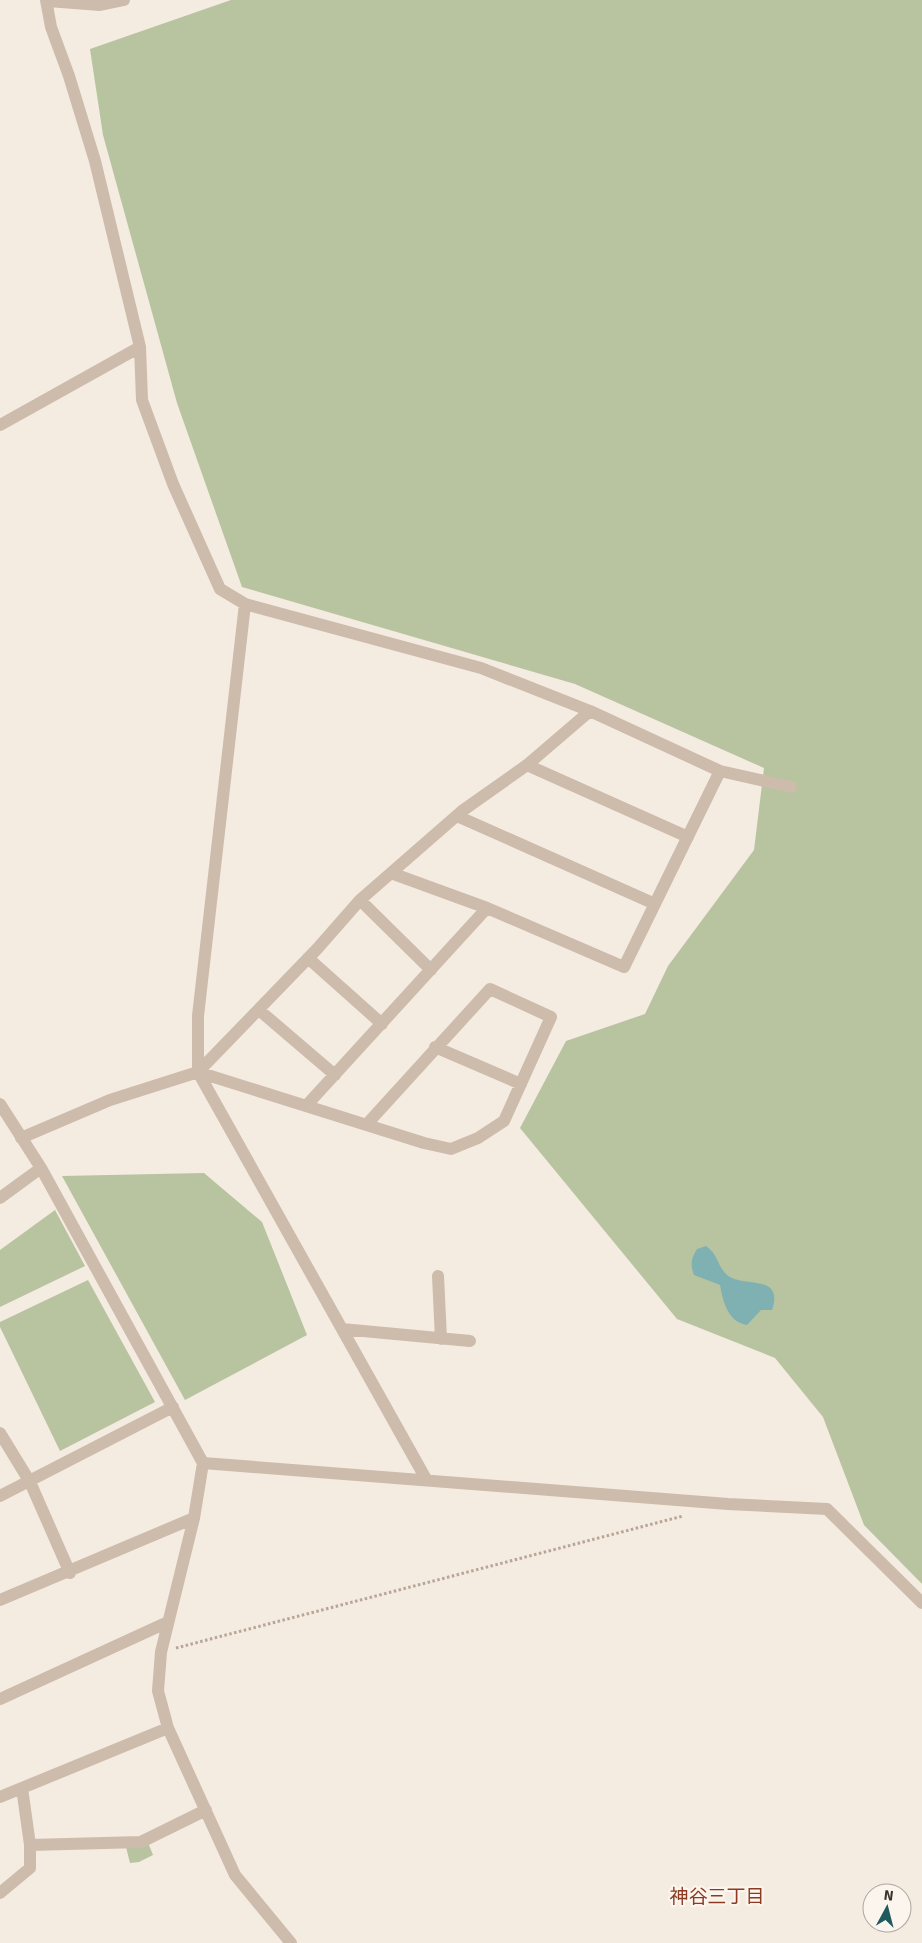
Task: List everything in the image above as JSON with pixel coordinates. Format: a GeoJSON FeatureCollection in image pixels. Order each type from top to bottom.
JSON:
{"type":"FeatureCollection","features":[{"type":"Feature","properties":{"kind":"street"},"geometry":{"type":"LineString","coordinates":[[124,0],[100,5],[47,1],[51,28],[69,76],[95,161],[140,348],[142,400],[173,484],[220,589],[245,604],[481,668],[590,711],[720,771],[791,787]]}},
{"type":"Feature","properties":{"kind":"street"},"geometry":{"type":"LineString","coordinates":[[0,424],[140,348]]}},
{"type":"Feature","properties":{"kind":"street"},"geometry":{"type":"LineString","coordinates":[[245,604],[220,805],[198,1016],[198,1072],[426,1479]]}},
{"type":"Feature","properties":{"kind":"street"},"geometry":{"type":"LineString","coordinates":[[21,1138],[110,1100],[198,1072],[308,958],[360,900],[457,816],[527,765],[590,711]]}},
{"type":"Feature","properties":{"kind":"street"},"geometry":{"type":"LineString","coordinates":[[527,765],[688,837]]}},
{"type":"Feature","properties":{"kind":"street"},"geometry":{"type":"LineString","coordinates":[[391,872],[487,908],[624,967],[720,771]]}},
{"type":"Feature","properties":{"kind":"street"},"geometry":{"type":"LineString","coordinates":[[457,816],[656,904]]}},
{"type":"Feature","properties":{"kind":"street"},"geometry":{"type":"LineString","coordinates":[[360,900],[431,970]]}},
{"type":"Feature","properties":{"kind":"street"},"geometry":{"type":"LineString","coordinates":[[306,1106],[487,908]]}},
{"type":"Feature","properties":{"kind":"street"},"geometry":{"type":"LineString","coordinates":[[308,958],[382,1024]]}},
{"type":"Feature","properties":{"kind":"street"},"geometry":{"type":"LineString","coordinates":[[198,1072],[424,1143],[451,1149],[478,1138],[504,1120],[551,1017],[490,989],[435,1047],[367,1124]]}},
{"type":"Feature","properties":{"kind":"street"},"geometry":{"type":"LineString","coordinates":[[259,1010],[335,1075]]}},
{"type":"Feature","properties":{"kind":"street"},"geometry":{"type":"LineString","coordinates":[[435,1047],[521,1084]]}},
{"type":"Feature","properties":{"kind":"street"},"geometry":{"type":"LineString","coordinates":[[0,1104],[41,1168],[203,1462],[194,1518],[161,1652],[158,1691],[168,1728],[235,1875],[291,1943]]}},
{"type":"Feature","properties":{"kind":"street"},"geometry":{"type":"LineString","coordinates":[[0,1198],[41,1168]]}},
{"type":"Feature","properties":{"kind":"street"},"geometry":{"type":"LineString","coordinates":[[438,1276],[441,1338]]}},
{"type":"Feature","properties":{"kind":"street"},"geometry":{"type":"LineString","coordinates":[[342,1329],[470,1341]]}},
{"type":"Feature","properties":{"kind":"street"},"geometry":{"type":"LineString","coordinates":[[0,1496],[173,1407]]}},
{"type":"Feature","properties":{"kind":"street"},"geometry":{"type":"LineString","coordinates":[[0,1433],[30,1482],[70,1573]]}},
{"type":"Feature","properties":{"kind":"street"},"geometry":{"type":"LineString","coordinates":[[203,1462],[728,1504],[827,1509],[922,1603]]}},
{"type":"Feature","properties":{"kind":"street"},"geometry":{"type":"LineString","coordinates":[[0,1600],[70,1573],[194,1518]]}},
{"type":"Feature","properties":{"kind":"street"},"geometry":{"type":"LineString","coordinates":[[0,1699],[168,1622]]}},
{"type":"Feature","properties":{"kind":"street"},"geometry":{"type":"LineString","coordinates":[[0,1797],[168,1728]]}},
{"type":"Feature","properties":{"kind":"street"},"geometry":{"type":"LineString","coordinates":[[0,1893],[30,1868],[30,1845],[22,1788]]}},
{"type":"Feature","properties":{"kind":"street"},"geometry":{"type":"LineString","coordinates":[[30,1845],[141,1842],[206,1810]]}},
{"type":"Feature","properties":{"kind":"path"},"geometry":{"type":"LineString","coordinates":[[161,1652],[689,1514]]}},
{"type":"Feature","properties":{"kind":"green space"},"geometry":{"type":"Polygon","coordinates":[[[231,0],[922,0],[922,1584],[864,1525],[823,1417],[775,1358],[677,1319],[520,1128],[566,1041],[645,1014],[668,966],[754,850],[764,768],[575,684],[242,587],[177,403],[103,135],[90,49],[231,0]]]}},
{"type":"Feature","properties":{"kind":"green space"},"geometry":{"type":"Polygon","coordinates":[[[204,1173],[262,1222],[307,1335],[185,1400],[62,1176],[204,1173]]]}},
{"type":"Feature","properties":{"kind":"green space"},"geometry":{"type":"Polygon","coordinates":[[[55,1210],[85,1266],[0,1307],[0,1250],[55,1210]]]}},
{"type":"Feature","properties":{"kind":"green space"},"geometry":{"type":"Polygon","coordinates":[[[88,1280],[155,1402],[60,1451],[0,1327],[0,1322],[88,1280]]]}},
{"type":"Feature","properties":{"kind":"green space"},"geometry":{"type":"Polygon","coordinates":[[[147,1840],[153,1855],[139,1862],[130,1863],[125,1843],[147,1840]]]}},
{"type":"Feature","properties":{"kind":"water"},"geometry":{"type":"Polygon","coordinates":[[[706,1246],[713,1252],[726,1274],[741,1281],[759,1283],[772,1290],[774,1298],[772,1310],[761,1310],[747,1325],[735,1320],[725,1304],[720,1285],[694,1275],[692,1268],[693,1256],[697,1249],[706,1246]]]}},
{"type":"Feature","properties":{"kind":"district","name":"神谷三丁目"},"geometry":{"type":"Point","coordinates":[717,1896]}}]}
